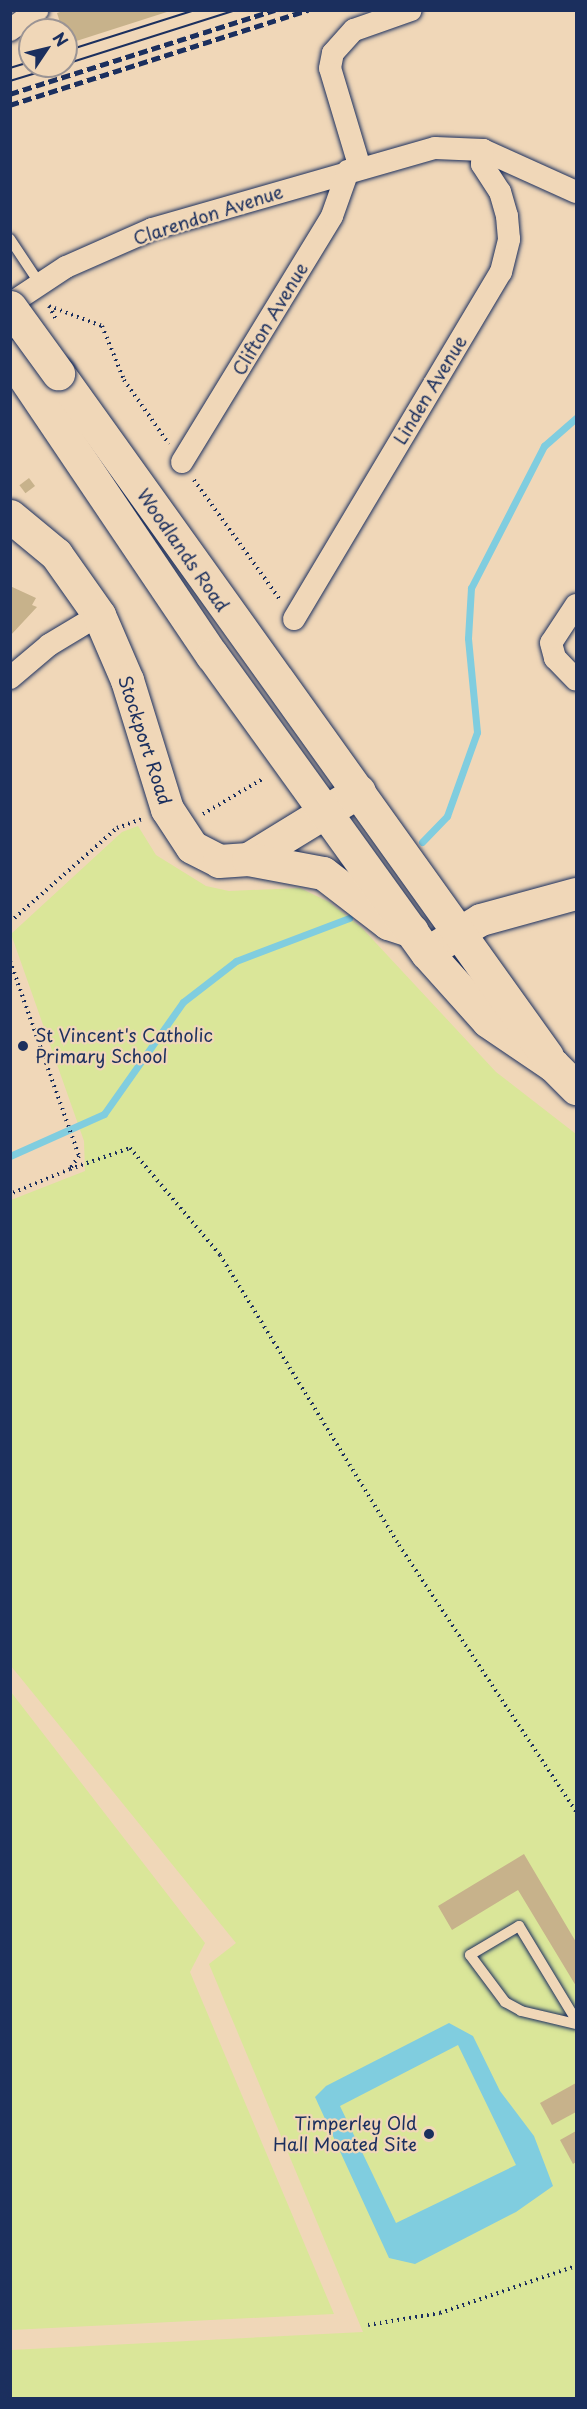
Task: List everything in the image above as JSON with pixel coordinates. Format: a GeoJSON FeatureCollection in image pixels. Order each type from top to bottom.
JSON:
{"type":"FeatureCollection","features":[{"type":"Feature","properties":{"kind":"main road","name":"Woodlands Road"},"geometry":{"type":"LineString","coordinates":[[20,306],[49,384],[325,815]]}},
{"type":"Feature","properties":{"kind":"main road","name":"Woodlands Road"},"geometry":{"type":"LineString","coordinates":[[10,356],[49,384],[359,791]]}},
{"type":"Feature","properties":{"kind":"main road","name":"Stockport Road"},"geometry":{"type":"LineString","coordinates":[[10,516],[56,554],[99,615],[127,680],[172,819]]}},
{"type":"Feature","properties":{"kind":"main road"},"geometry":{"type":"LineString","coordinates":[[248,859],[325,815],[359,791],[553,1065],[576,1088]]}},
{"type":"Feature","properties":{"kind":"main road"},"geometry":{"type":"LineString","coordinates":[[325,815],[419,942],[488,1022],[553,1065]]}},
{"type":"Feature","properties":{"kind":"main road"},"geometry":{"type":"LineString","coordinates":[[172,819],[192,847],[219,861],[248,859],[323,873],[347,886],[388,923],[419,942]]}},
{"type":"Feature","properties":{"kind":"street"},"geometry":{"type":"LineString","coordinates":[[10,30],[38,10]]}},
{"type":"Feature","properties":{"kind":"street"},"geometry":{"type":"LineString","coordinates":[[354,170],[330,68],[333,53],[354,30],[411,10]]}},
{"type":"Feature","properties":{"kind":"street","name":"Clarendon Avenue"},"geometry":{"type":"LineString","coordinates":[[20,306],[40,284],[152,229],[435,148],[483,150]]}},
{"type":"Feature","properties":{"kind":"street"},"geometry":{"type":"LineString","coordinates":[[483,150],[576,192]]}},
{"type":"Feature","properties":{"kind":"street","name":"Linden Avenue"},"geometry":{"type":"LineString","coordinates":[[294,619],[501,272],[509,239],[507,216],[500,192],[482,164],[483,150]]}},
{"type":"Feature","properties":{"kind":"street","name":"Clifton Avenue"},"geometry":{"type":"LineString","coordinates":[[182,462],[332,216],[354,170]]}},
{"type":"Feature","properties":{"kind":"street"},"geometry":{"type":"LineString","coordinates":[[576,605],[551,643],[555,658],[576,680]]}},
{"type":"Feature","properties":{"kind":"street"},"geometry":{"type":"LineString","coordinates":[[10,678],[49,645],[99,615]]}},
{"type":"Feature","properties":{"kind":"street"},"geometry":{"type":"LineString","coordinates":[[419,942],[576,894]]}},
{"type":"Feature","properties":{"kind":"lane"},"geometry":{"type":"LineString","coordinates":[[10,239],[40,284]]}},
{"type":"Feature","properties":{"kind":"lane"},"geometry":{"type":"LineString","coordinates":[[519,1926],[576,2022],[521,2011],[505,2002],[471,1955],[519,1926]]}},
{"type":"Feature","properties":{"kind":"path"},"geometry":{"type":"LineString","coordinates":[[20,306],[102,326],[124,380],[294,619]]}},
{"type":"Feature","properties":{"kind":"path"},"geometry":{"type":"LineString","coordinates":[[10,922],[117,828],[172,819],[264,778]]}},
{"type":"Feature","properties":{"kind":"path"},"geometry":{"type":"LineString","coordinates":[[10,961],[70,1120],[79,1156],[70,1169]]}},
{"type":"Feature","properties":{"kind":"path"},"geometry":{"type":"LineString","coordinates":[[10,1194],[70,1169],[130,1148],[220,1255],[399,1545],[576,1811]]}},
{"type":"Feature","properties":{"kind":"path"},"geometry":{"type":"LineString","coordinates":[[368,2325],[440,2313],[576,2266]]}},
{"type":"Feature","properties":{"kind":"green space"},"geometry":{"type":"Polygon","coordinates":[[[138,826],[156,855],[206,886],[229,891],[300,888],[329,902],[362,928],[496,1072],[576,1134],[576,2398],[11,2398],[11,2350],[363,2332],[209,1964],[236,1943],[11,1666],[11,1200],[85,1171],[84,1141],[11,934],[122,832],[138,826]]]}},
{"type":"Feature","properties":{"kind":"green space"},"geometry":{"type":"Polygon","coordinates":[[[11,1692],[205,1943],[190,1972],[334,2314],[11,2330],[11,1692]]]}},
{"type":"Feature","properties":{"kind":"water"},"geometry":{"type":"Polygon","coordinates":[[[449,2023],[473,2036],[500,2091],[534,2136],[553,2186],[516,2212],[415,2264],[389,2258],[315,2097],[326,2086],[449,2023]],[[458,2045],[340,2106],[396,2223],[516,2165],[458,2045]]]}},
{"type":"Feature","properties":{"kind":"building"},"geometry":{"type":"Polygon","coordinates":[[[66,10],[170,10],[78,40],[78,18],[59,18],[57,13],[66,10]]]}},
{"type":"Feature","properties":{"kind":"building"},"geometry":{"type":"Polygon","coordinates":[[[29,478],[35,486],[25,493],[19,485],[29,478]]]}},
{"type":"Feature","properties":{"kind":"building"},"geometry":{"type":"Polygon","coordinates":[[[10,586],[36,598],[32,605],[37,607],[10,636],[10,586]]]}},
{"type":"Feature","properties":{"kind":"building"},"geometry":{"type":"Polygon","coordinates":[[[524,1854],[576,1942],[576,1986],[518,1890],[452,1930],[438,1906],[524,1854]]]}},
{"type":"Feature","properties":{"kind":"building"},"geometry":{"type":"Polygon","coordinates":[[[576,2083],[576,2112],[552,2125],[540,2103],[576,2083]]]}},
{"type":"Feature","properties":{"kind":"building"},"geometry":{"type":"Polygon","coordinates":[[[576,2131],[576,2162],[573,2164],[560,2140],[576,2131]]]}},
{"type":"Feature","properties":{"kind":"waterway"},"geometry":{"type":"LineString","coordinates":[[422,842],[447,816],[477,732],[468,638],[471,588],[544,446],[576,418]]}},
{"type":"Feature","properties":{"kind":"waterway"},"geometry":{"type":"LineString","coordinates":[[10,1156],[104,1114],[183,1002],[236,961],[349,918]]}},
{"type":"Feature","properties":{"kind":"tram line"},"geometry":{"type":"LineString","coordinates":[[78,47],[195,10]]}},
{"type":"Feature","properties":{"kind":"tram line"},"geometry":{"type":"LineString","coordinates":[[78,60],[236,10]]}},
{"type":"Feature","properties":{"kind":"tram line"},"geometry":{"type":"LineString","coordinates":[[10,68],[18,66]]}},
{"type":"Feature","properties":{"kind":"tram line"},"geometry":{"type":"LineString","coordinates":[[10,81],[20,78]]}},
{"type":"Feature","properties":{"kind":"railway"},"geometry":{"type":"LineString","coordinates":[[10,94],[275,10]]}},
{"type":"Feature","properties":{"kind":"railway"},"geometry":{"type":"LineString","coordinates":[[10,105],[308,10]]}},
{"type":"Feature","properties":{"kind":"place","name":"St Vincent's Catholic Primary School"},"geometry":{"type":"Point","coordinates":[23,1046]}},
{"type":"Feature","properties":{"kind":"place","name":"Timperley Old Hall Moated Site"},"geometry":{"type":"Point","coordinates":[429,2134]}}]}
